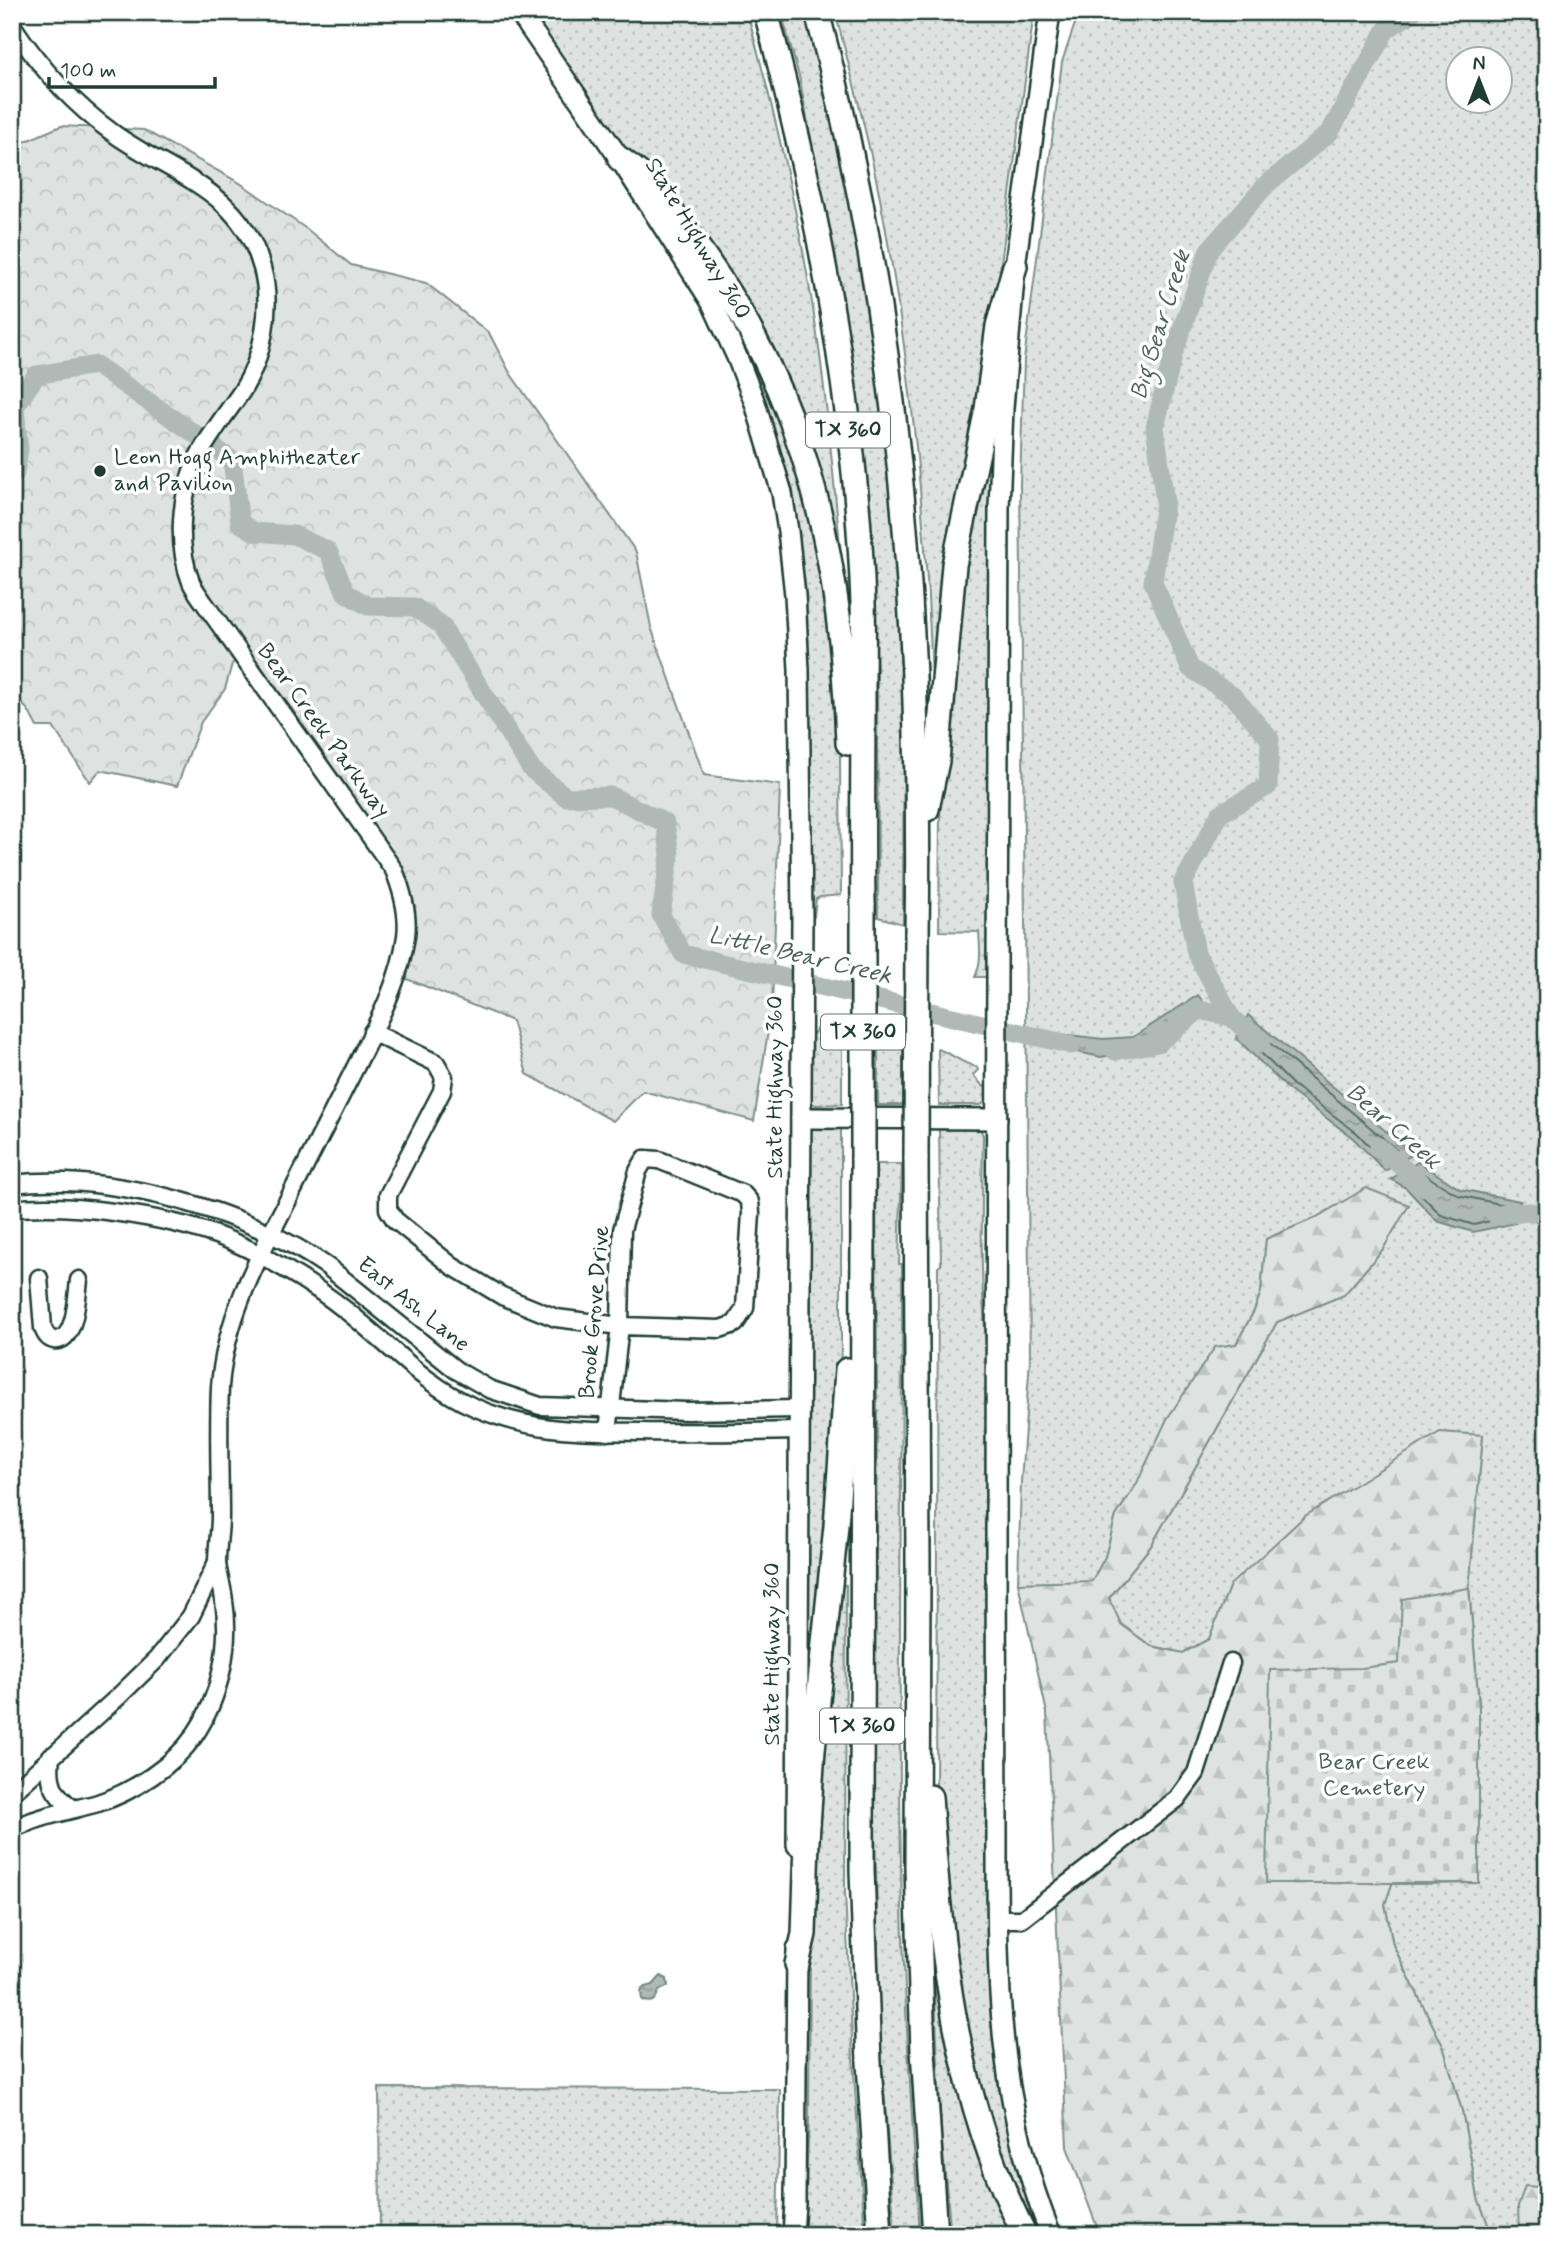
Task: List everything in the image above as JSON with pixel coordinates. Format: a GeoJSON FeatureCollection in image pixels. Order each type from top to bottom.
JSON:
{"type":"FeatureCollection","features":[{"type":"Feature","properties":{"kind":"highway","name":"TX 360"},"geometry":{"type":"LineString","coordinates":[[766,12],[791,108],[833,320],[854,481],[863,603],[862,1870],[869,2063],[880,2235]]}},
{"type":"Feature","properties":{"kind":"highway","name":"TX 360"},"geometry":{"type":"LineString","coordinates":[[817,12],[839,97],[873,266],[895,413],[910,576],[918,850],[916,1726],[919,1958],[935,2235]]}},
{"type":"Feature","properties":{"kind":"highway"},"geometry":{"type":"LineString","coordinates":[[620,159],[644,177],[710,265],[752,334],[792,417],[812,478],[835,598],[846,686],[851,826],[863,856]]}},
{"type":"Feature","properties":{"kind":"highway"},"geometry":{"type":"LineString","coordinates":[[918,850],[937,761],[954,565],[987,409],[998,326],[1015,267]]}},
{"type":"Feature","properties":{"kind":"highway"},"geometry":{"type":"LineString","coordinates":[[797,1964],[804,1934],[813,1750],[840,1475],[849,1345],[849,1260],[862,1218]]}},
{"type":"Feature","properties":{"kind":"highway"},"geometry":{"type":"LineString","coordinates":[[916,1726],[928,1763],[938,1906],[946,1971],[966,2079],[980,2130],[1025,2235]]}},
{"type":"Feature","properties":{"kind":"main road","name":"State Highway 360"},"geometry":{"type":"LineString","coordinates":[[519,12],[620,159],[712,303],[755,403],[782,493],[788,531],[798,658],[802,916],[797,1964],[793,2235]]}},
{"type":"Feature","properties":{"kind":"main road"},"geometry":{"type":"LineString","coordinates":[[1050,12],[1015,267],[1003,408],[999,508],[996,1083],[997,1919],[1000,2027],[1008,2087],[1021,2147],[1051,2235]]}},
{"type":"Feature","properties":{"kind":"main road"},"geometry":{"type":"LineString","coordinates":[[801,1118],[997,1119]]}},
{"type":"Feature","properties":{"kind":"street","name":"Bear Creek Parkway"},"geometry":{"type":"LineString","coordinates":[[12,27],[51,76],[86,111],[116,135],[202,186],[216,197],[248,235],[262,268],[267,310],[258,359],[243,389],[199,456],[184,503],[182,526],[185,559],[192,583],[205,604],[394,870],[406,916],[406,934],[397,977],[234,1313],[223,1363],[219,1405],[220,1521],[217,1562],[225,1604],[225,1650],[220,1681],[194,1736],[170,1763],[143,1782],[102,1802],[37,1818],[12,1829]]}},
{"type":"Feature","properties":{"kind":"street"},"geometry":{"type":"LineString","coordinates":[[372,1032],[436,1063],[444,1077],[442,1091],[388,1195],[387,1209],[396,1220],[452,1266],[502,1296],[556,1318],[620,1326]]}},
{"type":"Feature","properties":{"kind":"street","name":"Brook Grove Drive"},"geometry":{"type":"LineString","coordinates":[[608,1432],[620,1326],[622,1230],[638,1171],[645,1159],[659,1160],[743,1194],[750,1202],[745,1308],[735,1324],[720,1329],[620,1326]]}},
{"type":"Feature","properties":{"kind":"street","name":"East Ash Lane"},"geometry":{"type":"LineString","coordinates":[[12,1184],[30,1181],[102,1185],[150,1193],[225,1214],[313,1256],[456,1370],[489,1389],[540,1406],[687,1411],[798,1409]]}},
{"type":"Feature","properties":{"kind":"street","name":"East Ash Lane"},"geometry":{"type":"LineString","coordinates":[[12,1209],[78,1208],[134,1216],[216,1236],[297,1276],[360,1322],[405,1364],[448,1394],[475,1408],[522,1424],[555,1430],[608,1432],[798,1431]]}},
{"type":"Feature","properties":{"kind":"street"},"geometry":{"type":"LineString","coordinates":[[39,1278],[43,1328],[45,1335],[51,1340],[66,1337],[71,1330],[79,1280]]}},
{"type":"Feature","properties":{"kind":"street"},"geometry":{"type":"LineString","coordinates":[[360,1322],[376,1304]]}},
{"type":"Feature","properties":{"kind":"street","name":"Bear Creek Parkway"},"geometry":{"type":"LineString","coordinates":[[12,1793],[157,1659],[191,1616],[217,1562]]}},
{"type":"Feature","properties":{"kind":"street"},"geometry":{"type":"LineString","coordinates":[[997,1919],[1022,1919],[1177,1799],[1196,1773],[1231,1663]]}},
{"type":"Feature","properties":{"kind":"street"},"geometry":{"type":"LineString","coordinates":[[51,1756],[49,1773],[52,1785],[57,1795],[74,1809]]}},
{"type":"Feature","properties":{"kind":"green space"},"geometry":{"type":"Polygon","coordinates":[[[528,12],[747,12],[788,175],[812,299],[826,404],[845,595],[797,417],[631,155],[528,12]]]}},
{"type":"Feature","properties":{"kind":"green space"},"geometry":{"type":"Polygon","coordinates":[[[781,12],[806,12],[851,218],[885,425],[901,609],[903,924],[878,917],[877,669],[871,557],[827,223],[799,76],[781,12]]]}},
{"type":"Feature","properties":{"kind":"green space"},"geometry":{"type":"Polygon","coordinates":[[[835,12],[1034,12],[986,377],[938,680],[932,680],[921,497],[900,314],[874,170],[835,12]]]}},
{"type":"Feature","properties":{"kind":"green space"},"geometry":{"type":"Polygon","coordinates":[[[1079,12],[1547,12],[1547,2235],[1543,2235],[1539,2221],[1541,2202],[1519,2224],[1519,2235],[1492,2235],[1478,2198],[1462,2111],[1443,2046],[1393,1945],[1385,1904],[1392,1884],[1479,1883],[1479,1706],[1469,1588],[1483,1435],[1230,1585],[1209,1639],[1183,1653],[1151,1646],[1120,1624],[1109,1598],[1151,1546],[1277,1322],[1344,1295],[1383,1249],[1408,1205],[1315,1218],[1266,1239],[1261,1292],[1254,1311],[1236,1344],[1116,1516],[1105,1557],[1092,1582],[1018,1583],[1021,1482],[1030,1359],[1020,484],[1024,360],[1062,62],[1079,12]]]}},
{"type":"Feature","properties":{"kind":"green space"},"geometry":{"type":"Polygon","coordinates":[[[61,126],[144,130],[240,183],[308,230],[351,265],[426,283],[489,333],[510,373],[636,552],[651,627],[704,775],[780,785],[772,1006],[754,1121],[643,1091],[613,1121],[527,1074],[512,1021],[407,979],[412,935],[402,871],[344,783],[248,650],[232,664],[225,689],[201,722],[177,786],[100,770],[90,782],[53,727],[37,727],[28,710],[12,693],[12,147],[61,126]]]}},
{"type":"Feature","properties":{"kind":"green space"},"geometry":{"type":"Polygon","coordinates":[[[703,270],[771,397],[789,442],[803,497],[812,513],[839,682],[843,755],[840,756],[841,895],[816,899],[814,917],[807,916],[790,504],[703,270]]]}},
{"type":"Feature","properties":{"kind":"green space"},"geometry":{"type":"Polygon","coordinates":[[[995,434],[989,977],[975,977],[980,960],[979,932],[939,931],[940,814],[952,643],[986,445],[995,434]]]}},
{"type":"Feature","properties":{"kind":"green space"},"geometry":{"type":"Polygon","coordinates":[[[826,1022],[842,1030],[842,1104],[816,1105],[809,1102],[806,1037],[815,1032],[818,1023],[826,1022]]]}},
{"type":"Feature","properties":{"kind":"green space"},"geometry":{"type":"Polygon","coordinates":[[[878,1034],[903,1045],[903,1105],[878,1105],[878,1034]]]}},
{"type":"Feature","properties":{"kind":"green space"},"geometry":{"type":"Polygon","coordinates":[[[938,1049],[977,1067],[978,1070],[973,1075],[987,1087],[984,1103],[939,1105],[938,1049]]]}},
{"type":"Feature","properties":{"kind":"green space"},"geometry":{"type":"Polygon","coordinates":[[[817,1126],[841,1126],[841,1350],[820,1631],[803,1727],[807,1134],[817,1126]]]}},
{"type":"Feature","properties":{"kind":"green space"},"geometry":{"type":"Polygon","coordinates":[[[939,1127],[972,1127],[980,1129],[983,1135],[982,1247],[988,1359],[996,2051],[1003,2102],[1018,2165],[1042,2235],[1037,2235],[1025,2212],[1020,2213],[970,2073],[936,1804],[938,1267],[941,1265],[939,1127]]]}},
{"type":"Feature","properties":{"kind":"green space"},"geometry":{"type":"Polygon","coordinates":[[[876,1164],[902,1164],[899,1264],[902,1264],[901,1864],[908,2050],[920,2235],[895,2235],[880,2039],[874,1786],[876,1164]]]}},
{"type":"Feature","properties":{"kind":"green space"},"geometry":{"type":"Polygon","coordinates":[[[1366,1188],[1409,1205],[1383,1249],[1344,1295],[1277,1322],[1151,1546],[1109,1598],[1121,1624],[1151,1646],[1183,1653],[1209,1639],[1230,1585],[1305,1516],[1440,1432],[1483,1435],[1469,1588],[1479,1706],[1479,1883],[1392,1884],[1385,1904],[1393,1945],[1443,2046],[1462,2111],[1478,2198],[1492,2235],[1100,2235],[1067,2147],[1047,1713],[1018,1583],[1092,1581],[1105,1557],[1116,1516],[1136,1485],[1167,1419],[1215,1347],[1236,1344],[1254,1311],[1261,1292],[1266,1239],[1315,1218],[1366,1188]]]}},
{"type":"Feature","properties":{"kind":"green space"},"geometry":{"type":"Polygon","coordinates":[[[838,1584],[846,1585],[845,1892],[865,2235],[804,2235],[809,2118],[810,1935],[838,1584]]]}},
{"type":"Feature","properties":{"kind":"green space","name":"Bear Creek Cemetery"},"geometry":{"type":"Polygon","coordinates":[[[1469,1588],[1479,1706],[1479,1883],[1266,1883],[1270,1670],[1362,1668],[1399,1663],[1402,1599],[1469,1588]]]}},
{"type":"Feature","properties":{"kind":"green space"},"geometry":{"type":"Polygon","coordinates":[[[934,1972],[941,1972],[1019,2235],[951,2235],[941,2132],[934,1972]]]}},
{"type":"Feature","properties":{"kind":"green space"},"geometry":{"type":"Polygon","coordinates":[[[379,2088],[780,2089],[777,2235],[380,2235],[379,2088]]]}},
{"type":"Feature","properties":{"kind":"green space"},"geometry":{"type":"Polygon","coordinates":[[[1525,2186],[1538,2187],[1543,2235],[1519,2235],[1518,2206],[1525,2186]]]}},
{"type":"Feature","properties":{"kind":"water"},"geometry":{"type":"Polygon","coordinates":[[[1198,995],[1207,1007],[1131,1052],[1101,1057],[1047,1046],[1051,1033],[1103,1039],[1133,1037],[1198,995]]]}},
{"type":"Feature","properties":{"kind":"water"},"geometry":{"type":"Polygon","coordinates":[[[1248,1015],[1413,1154],[1385,1171],[1353,1138],[1289,1090],[1236,1038],[1248,1015]]]}},
{"type":"Feature","properties":{"kind":"water"},"geometry":{"type":"Polygon","coordinates":[[[1418,1162],[1460,1189],[1520,1201],[1516,1223],[1473,1232],[1437,1221],[1407,1189],[1391,1179],[1418,1162]]]}},
{"type":"Feature","properties":{"kind":"water"},"geometry":{"type":"Polygon","coordinates":[[[661,1976],[667,1979],[668,1986],[659,1991],[653,2000],[642,2000],[642,1988],[653,1985],[661,1976]]]}},
{"type":"Feature","properties":{"kind":"waterway","name":"Big Bear Creek"},"geometry":{"type":"LineString","coordinates":[[1261,1044],[1231,1017],[1196,953],[1183,883],[1220,814],[1268,786],[1270,739],[1233,696],[1190,668],[1153,582],[1165,502],[1155,427],[1174,352],[1209,250],[1266,185],[1330,132],[1386,30],[1413,12]]}},
{"type":"Feature","properties":{"kind":"waterway","name":"Little Bear Creek"},"geometry":{"type":"LineString","coordinates":[[12,474],[15,473],[19,450],[15,407],[36,375],[96,365],[232,460],[240,523],[255,532],[294,535],[328,551],[346,593],[368,606],[414,607],[440,624],[531,769],[566,797],[611,796],[665,823],[670,854],[661,915],[683,954],[1072,1045]]}},
{"type":"Feature","properties":{"kind":"waterway","name":"Little Bear Creek"},"geometry":{"type":"LineString","coordinates":[[1115,1051],[1158,1043],[1199,1010],[1231,1017]]}},
{"type":"Feature","properties":{"kind":"waterway","name":"Bear Creek"},"geometry":{"type":"LineString","coordinates":[[1379,1147],[1425,1187]]}},
{"type":"Feature","properties":{"kind":"waterway","name":"Bear Creek"},"geometry":{"type":"LineString","coordinates":[[1495,1214],[1547,1214]]}},
{"type":"Feature","properties":{"kind":"place","name":"Leon Hogg Amphitheater and Pavilion"},"geometry":{"type":"Point","coordinates":[100,471]}}]}
